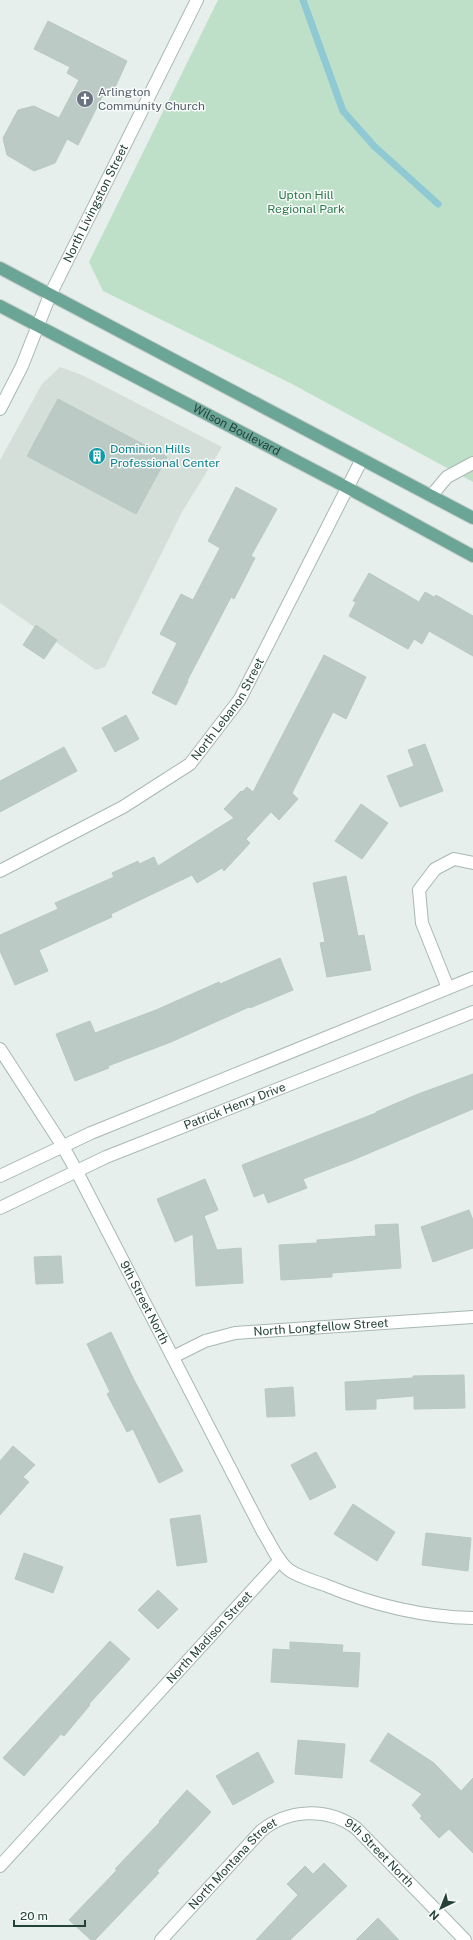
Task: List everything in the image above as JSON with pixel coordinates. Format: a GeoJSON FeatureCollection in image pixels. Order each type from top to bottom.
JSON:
{"type":"FeatureCollection","features":[{"type":"Feature","properties":{"kind":"main road"},"geometry":{"type":"LineString","coordinates":[[0,268],[473,518]]}},
{"type":"Feature","properties":{"kind":"main road","name":"Wilson Boulevard"},"geometry":{"type":"LineString","coordinates":[[0,306],[348,488],[473,556]]}},
{"type":"Feature","properties":{"kind":"street","name":"North Livingston Street"},"geometry":{"type":"LineString","coordinates":[[0,409],[22,366],[50,295],[197,0]]}},
{"type":"Feature","properties":{"kind":"street","name":"North Lebanon Street"},"geometry":{"type":"LineString","coordinates":[[0,871],[123,807],[190,764],[240,699],[362,459]]}},
{"type":"Feature","properties":{"kind":"street"},"geometry":{"type":"LineString","coordinates":[[431,496],[446,477],[473,463]]}},
{"type":"Feature","properties":{"kind":"street"},"geometry":{"type":"LineString","coordinates":[[448,988],[422,924],[419,890],[435,869],[454,859],[473,863]]}},
{"type":"Feature","properties":{"kind":"street"},"geometry":{"type":"LineString","coordinates":[[0,1176],[62,1145],[473,978]]}},
{"type":"Feature","properties":{"kind":"street","name":"Patrick Henry Drive"},"geometry":{"type":"LineString","coordinates":[[0,1208],[76,1170],[473,1012]]}},
{"type":"Feature","properties":{"kind":"street","name":"9th Street North"},"geometry":{"type":"LineString","coordinates":[[0,1049],[62,1145],[76,1170],[263,1532],[280,1560]]}},
{"type":"Feature","properties":{"kind":"street","name":"North Longfellow Street"},"geometry":{"type":"LineString","coordinates":[[173,1357],[205,1341],[235,1332],[473,1317]]}},
{"type":"Feature","properties":{"kind":"street"},"geometry":{"type":"LineString","coordinates":[[280,1560],[289,1570],[380,1605],[427,1615],[473,1618]]}},
{"type":"Feature","properties":{"kind":"street","name":"North Madison Street"},"geometry":{"type":"LineString","coordinates":[[0,1866],[280,1560]]}},
{"type":"Feature","properties":{"kind":"street","name":"9th Street North"},"geometry":{"type":"LineString","coordinates":[[318,1814],[340,1819],[356,1828],[465,1940]]}},
{"type":"Feature","properties":{"kind":"street","name":"North Montana Street"},"geometry":{"type":"LineString","coordinates":[[161,1940],[265,1828],[273,1822],[290,1816],[318,1814]]}},
{"type":"Feature","properties":{"kind":"shaded area"},"geometry":{"type":"Polygon","coordinates":[[[60,367],[82,375],[222,447],[182,512],[105,667],[96,670],[0,603],[0,460],[42,384],[60,367]]]}},
{"type":"Feature","properties":{"kind":"green space","name":"Upton Hill Regional Park"},"geometry":{"type":"Polygon","coordinates":[[[218,0],[473,0],[473,482],[292,384],[103,291],[89,262],[218,0]]]}},
{"type":"Feature","properties":{"kind":"building","name":"Arlington Community Church"},"geometry":{"type":"Polygon","coordinates":[[[48,21],[127,61],[113,92],[106,89],[78,145],[67,139],[55,163],[34,171],[7,155],[3,138],[18,110],[34,106],[59,118],[79,80],[67,73],[70,67],[34,49],[48,21]]]}},
{"type":"Feature","properties":{"kind":"building","name":"Dominion Hills Professional Center"},"geometry":{"type":"Polygon","coordinates":[[[58,399],[167,457],[136,514],[27,456],[58,399]]]}},
{"type":"Feature","properties":{"kind":"building"},"geometry":{"type":"Polygon","coordinates":[[[236,487],[277,509],[251,556],[255,558],[234,599],[231,597],[176,705],[152,693],[177,643],[160,634],[181,594],[193,600],[220,548],[208,541],[236,487]]]}},
{"type":"Feature","properties":{"kind":"building"},"geometry":{"type":"Polygon","coordinates":[[[369,573],[419,602],[425,592],[434,597],[436,595],[473,616],[473,656],[429,631],[422,644],[414,639],[408,649],[349,616],[356,602],[353,601],[369,573]]]}},
{"type":"Feature","properties":{"kind":"building"},"geometry":{"type":"Polygon","coordinates":[[[36,625],[57,640],[44,659],[23,645],[36,625]]]}},
{"type":"Feature","properties":{"kind":"building"},"geometry":{"type":"Polygon","coordinates":[[[324,655],[366,677],[346,719],[333,712],[292,793],[298,799],[279,820],[271,812],[246,839],[250,843],[224,871],[222,868],[197,883],[192,875],[111,914],[112,917],[39,950],[48,971],[15,985],[0,951],[0,935],[58,909],[55,903],[114,877],[112,873],[138,861],[139,864],[154,857],[158,866],[234,818],[224,809],[241,791],[242,792],[247,787],[253,792],[324,655]]]}},
{"type":"Feature","properties":{"kind":"building"},"geometry":{"type":"Polygon","coordinates":[[[126,715],[139,739],[115,752],[102,728],[126,715]]]}},
{"type":"Feature","properties":{"kind":"building"},"geometry":{"type":"Polygon","coordinates":[[[425,744],[443,791],[400,807],[387,776],[414,766],[408,750],[425,744]]]}},
{"type":"Feature","properties":{"kind":"building"},"geometry":{"type":"Polygon","coordinates":[[[64,747],[77,771],[0,812],[0,781],[64,747]]]}},
{"type":"Feature","properties":{"kind":"building"},"geometry":{"type":"Polygon","coordinates":[[[361,804],[388,823],[362,859],[335,841],[361,804]]]}},
{"type":"Feature","properties":{"kind":"building"},"geometry":{"type":"Polygon","coordinates":[[[346,876],[358,936],[364,935],[371,970],[327,977],[320,943],[325,942],[313,883],[346,876]]]}},
{"type":"Feature","properties":{"kind":"building"},"geometry":{"type":"Polygon","coordinates":[[[280,958],[293,990],[250,1008],[249,1007],[171,1042],[108,1066],[109,1068],[75,1081],[56,1034],[90,1021],[95,1033],[156,1010],[219,982],[220,984],[280,958]]]}},
{"type":"Feature","properties":{"kind":"building"},"geometry":{"type":"Polygon","coordinates":[[[473,1074],[473,1109],[353,1160],[303,1179],[307,1188],[268,1203],[264,1193],[254,1197],[242,1165],[376,1113],[418,1094],[473,1074]]]}},
{"type":"Feature","properties":{"kind":"building"},"geometry":{"type":"Polygon","coordinates":[[[205,1179],[218,1210],[204,1216],[217,1250],[241,1248],[243,1283],[196,1286],[193,1234],[175,1242],[157,1199],[205,1179]]]}},
{"type":"Feature","properties":{"kind":"building"},"geometry":{"type":"Polygon","coordinates":[[[469,1210],[473,1220],[473,1248],[433,1262],[421,1227],[469,1210]]]}},
{"type":"Feature","properties":{"kind":"building"},"geometry":{"type":"Polygon","coordinates":[[[398,1224],[401,1268],[332,1273],[332,1277],[281,1280],[279,1245],[317,1243],[317,1240],[376,1236],[375,1225],[398,1224]]]}},
{"type":"Feature","properties":{"kind":"building"},"geometry":{"type":"Polygon","coordinates":[[[61,1256],[63,1283],[36,1284],[34,1257],[61,1256]]]}},
{"type":"Feature","properties":{"kind":"building"},"geometry":{"type":"Polygon","coordinates":[[[111,1332],[134,1380],[183,1471],[159,1483],[133,1429],[127,1432],[107,1394],[110,1392],[87,1344],[111,1332]]]}},
{"type":"Feature","properties":{"kind":"building"},"geometry":{"type":"Polygon","coordinates":[[[464,1375],[465,1408],[414,1409],[414,1396],[376,1399],[376,1409],[346,1410],[345,1382],[413,1378],[413,1376],[464,1375]]]}},
{"type":"Feature","properties":{"kind":"building"},"geometry":{"type":"Polygon","coordinates":[[[293,1387],[295,1416],[267,1417],[265,1389],[293,1387]]]}},
{"type":"Feature","properties":{"kind":"building"},"geometry":{"type":"Polygon","coordinates":[[[13,1446],[35,1465],[23,1477],[29,1482],[0,1515],[0,1461],[13,1446]]]}},
{"type":"Feature","properties":{"kind":"building"},"geometry":{"type":"Polygon","coordinates":[[[316,1452],[336,1487],[310,1500],[291,1465],[316,1452]]]}},
{"type":"Feature","properties":{"kind":"building"},"geometry":{"type":"Polygon","coordinates":[[[353,1504],[395,1532],[377,1561],[334,1534],[353,1504]]]}},
{"type":"Feature","properties":{"kind":"building"},"geometry":{"type":"Polygon","coordinates":[[[200,1515],[207,1562],[177,1566],[170,1519],[200,1515]]]}},
{"type":"Feature","properties":{"kind":"building"},"geometry":{"type":"Polygon","coordinates":[[[426,1533],[471,1538],[468,1571],[422,1565],[426,1533]]]}},
{"type":"Feature","properties":{"kind":"building"},"geometry":{"type":"Polygon","coordinates":[[[24,1553],[63,1567],[53,1593],[15,1579],[24,1553]]]}},
{"type":"Feature","properties":{"kind":"building"},"geometry":{"type":"Polygon","coordinates":[[[158,1590],[178,1609],[158,1629],[138,1610],[158,1590]]]}},
{"type":"Feature","properties":{"kind":"building"},"geometry":{"type":"Polygon","coordinates":[[[110,1641],[130,1659],[89,1704],[90,1705],[64,1736],[61,1734],[24,1776],[3,1758],[110,1641]]]}},
{"type":"Feature","properties":{"kind":"building"},"geometry":{"type":"Polygon","coordinates":[[[290,1642],[343,1645],[342,1652],[360,1653],[358,1687],[271,1682],[273,1649],[290,1650],[290,1642]]]}},
{"type":"Feature","properties":{"kind":"building"},"geometry":{"type":"Polygon","coordinates":[[[388,1733],[434,1763],[461,1791],[473,1778],[473,1853],[449,1829],[439,1838],[420,1818],[422,1816],[412,1805],[422,1794],[370,1761],[388,1733]]]}},
{"type":"Feature","properties":{"kind":"building"},"geometry":{"type":"Polygon","coordinates":[[[298,1740],[345,1744],[342,1778],[295,1774],[298,1740]]]}},
{"type":"Feature","properties":{"kind":"building"},"geometry":{"type":"Polygon","coordinates":[[[258,1752],[274,1782],[233,1805],[216,1776],[258,1752]]]}},
{"type":"Feature","properties":{"kind":"building"},"geometry":{"type":"Polygon","coordinates":[[[187,1790],[211,1812],[157,1871],[159,1873],[95,1940],[91,1940],[69,1920],[117,1870],[115,1869],[160,1822],[159,1821],[187,1790]]]}},
{"type":"Feature","properties":{"kind":"building"},"geometry":{"type":"Polygon","coordinates":[[[324,1863],[347,1886],[290,1940],[256,1940],[298,1895],[287,1884],[305,1866],[313,1874],[324,1863]]]}},
{"type":"Feature","properties":{"kind":"building"},"geometry":{"type":"Polygon","coordinates":[[[378,1918],[399,1940],[356,1940],[378,1918]]]}},
{"type":"Feature","properties":{"kind":"waterway"},"geometry":{"type":"LineString","coordinates":[[303,0],[343,111],[374,146],[438,204]]}},
{"type":"Feature","properties":{"kind":"place","name":"Arlington Community Church"},"geometry":{"type":"Point","coordinates":[85,99]}},
{"type":"Feature","properties":{"kind":"place","name":"Dominion Hills Professional Center"},"geometry":{"type":"Point","coordinates":[97,456]}}]}
